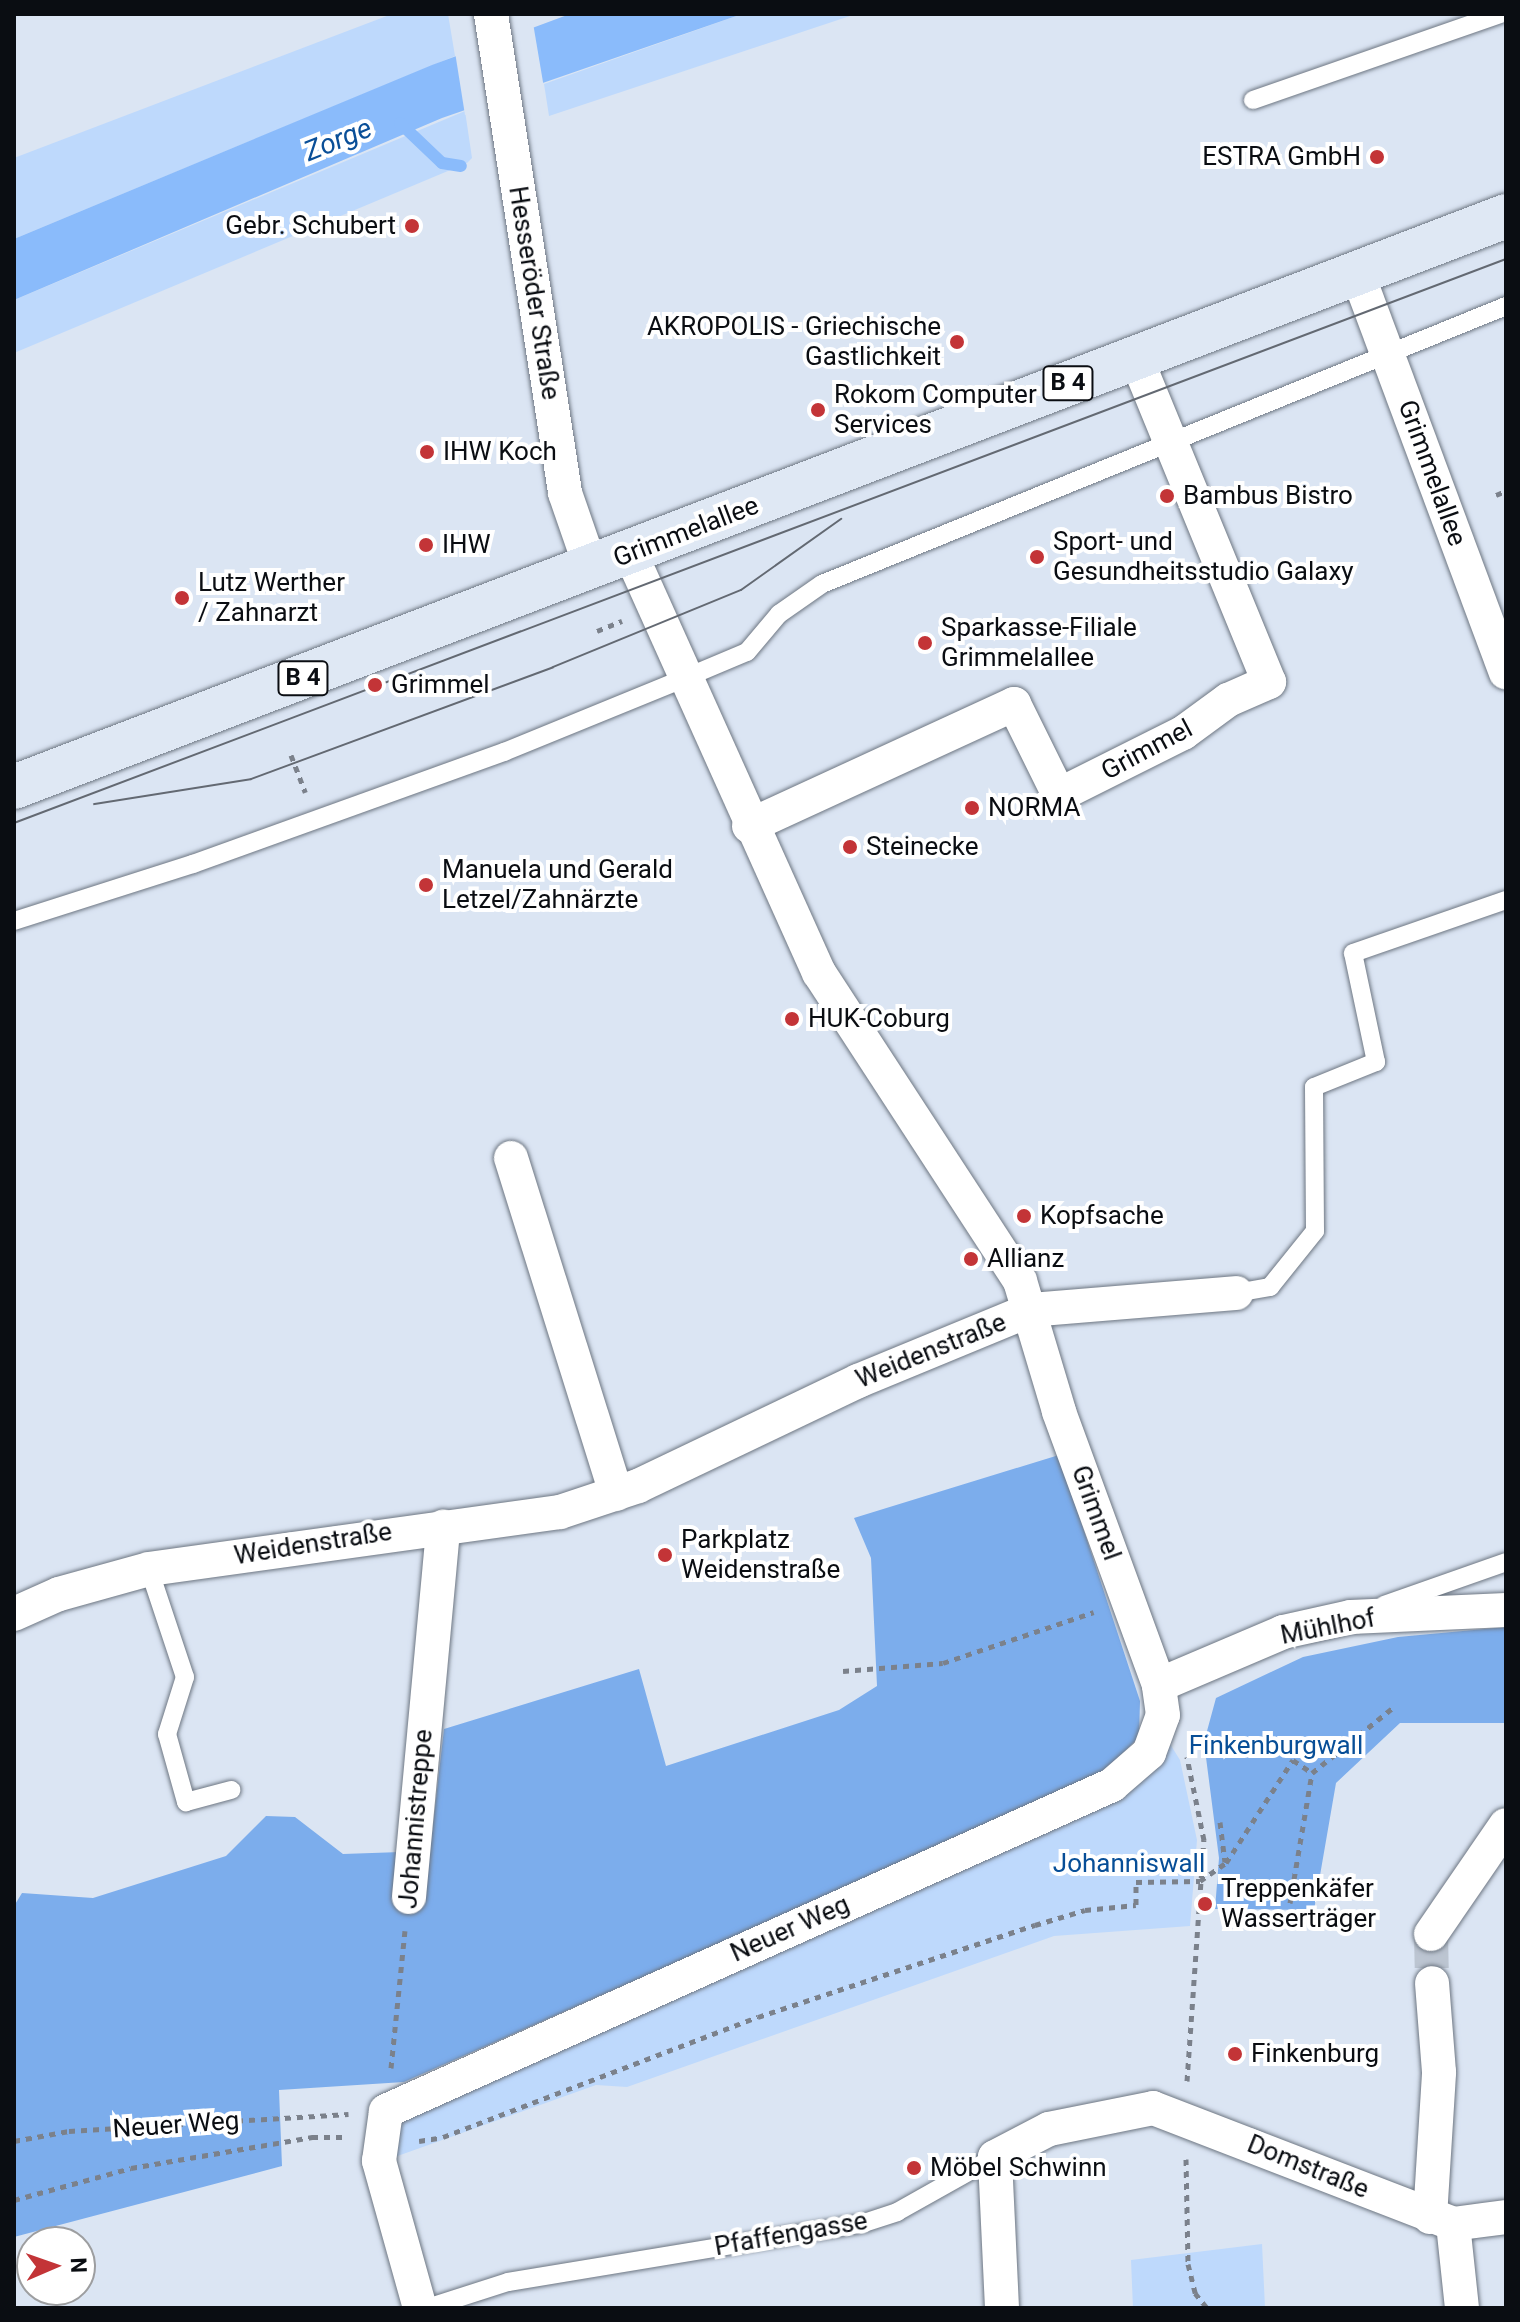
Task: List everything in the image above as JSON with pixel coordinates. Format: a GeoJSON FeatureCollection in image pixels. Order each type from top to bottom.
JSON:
{"type":"FeatureCollection","features":[{"type":"Feature","properties":{"kind":"main road","name":"Grimmelallee"},"geometry":{"type":"LineString","coordinates":[[14,787],[1506,216]]}},
{"type":"Feature","properties":{"kind":"street","name":"Hesseröder Straße"},"geometry":{"type":"LineString","coordinates":[[491,14],[565,493],[611,561]]}},
{"type":"Feature","properties":{"kind":"street","name":"Grimmelallee"},"geometry":{"type":"LineString","coordinates":[[1358,275],[1506,672]]}},
{"type":"Feature","properties":{"kind":"street","name":"Grimmel"},"geometry":{"type":"LineString","coordinates":[[749,826],[1014,704],[1059,795],[1183,733],[1228,700],[1269,682],[1135,356]]}},
{"type":"Feature","properties":{"kind":"street","name":"Grimmel"},"geometry":{"type":"LineString","coordinates":[[611,561],[685,678],[749,826],[819,973],[1004,1252],[1030,1310],[1059,1411],[1129,1601],[1161,1700]]}},
{"type":"Feature","properties":{"kind":"street"},"geometry":{"type":"LineString","coordinates":[[511,1158],[616,1494]]}},
{"type":"Feature","properties":{"kind":"street"},"geometry":{"type":"LineString","coordinates":[[1030,1310],[1236,1293]]}},
{"type":"Feature","properties":{"kind":"street","name":"Weidenstraße"},"geometry":{"type":"LineString","coordinates":[[14,1614],[59,1594],[149,1569],[443,1527],[538,1517],[616,1494],[858,1381],[1030,1310]]}},
{"type":"Feature","properties":{"kind":"street","name":"Johannistreppe"},"geometry":{"type":"LineString","coordinates":[[409,1897],[443,1527]]}},
{"type":"Feature","properties":{"kind":"street","name":"Mühlhof"},"geometry":{"type":"LineString","coordinates":[[1161,1700],[1283,1632],[1351,1617],[1506,1610]]}},
{"type":"Feature","properties":{"kind":"street","name":"Neuer Weg"},"geometry":{"type":"LineString","coordinates":[[386,2111],[1112,1785],[1149,1753],[1161,1700]]}},
{"type":"Feature","properties":{"kind":"street"},"geometry":{"type":"LineString","coordinates":[[1431,1934],[1506,1825]]}},
{"type":"Feature","properties":{"kind":"street"},"geometry":{"type":"LineString","coordinates":[[1432,1983],[1439,2072],[1441,2220],[1462,2308]]}},
{"type":"Feature","properties":{"kind":"street","name":"Pfaffengasse"},"geometry":{"type":"LineString","coordinates":[[995,2157],[1049,2129],[1153,2108],[1185,2117]]}},
{"type":"Feature","properties":{"kind":"street"},"geometry":{"type":"LineString","coordinates":[[386,2111],[379,2161],[420,2308]]}},
{"type":"Feature","properties":{"kind":"street","name":"Domstraße"},"geometry":{"type":"LineString","coordinates":[[1185,2117],[1441,2220],[1506,2217]]}},
{"type":"Feature","properties":{"kind":"street"},"geometry":{"type":"LineString","coordinates":[[995,2157],[1002,2308]]}},
{"type":"Feature","properties":{"kind":"lane"},"geometry":{"type":"LineString","coordinates":[[1253,100],[1500,14]]}},
{"type":"Feature","properties":{"kind":"lane"},"geometry":{"type":"LineString","coordinates":[[14,921],[504,752],[685,678],[747,652],[779,614],[822,584],[1506,306]]}},
{"type":"Feature","properties":{"kind":"lane"},"geometry":{"type":"LineString","coordinates":[[1236,1293],[1270,1287],[1315,1231],[1314,1087],[1376,1062],[1353,953],[1506,900]]}},
{"type":"Feature","properties":{"kind":"lane"},"geometry":{"type":"LineString","coordinates":[[1351,1617],[1506,1562]]}},
{"type":"Feature","properties":{"kind":"lane"},"geometry":{"type":"LineString","coordinates":[[149,1569],[185,1677],[167,1734],[186,1802],[231,1790]]}},
{"type":"Feature","properties":{"kind":"lane","name":"Pfaffengasse"},"geometry":{"type":"LineString","coordinates":[[427,2308],[508,2282],[864,2223],[897,2212],[995,2157]]}},
{"type":"Feature","properties":{"kind":"path"},"geometry":{"type":"LineString","coordinates":[[1496,495],[1506,491]]}},
{"type":"Feature","properties":{"kind":"path"},"geometry":{"type":"LineString","coordinates":[[291,755],[315,819]]}},
{"type":"Feature","properties":{"kind":"path"},"geometry":{"type":"LineString","coordinates":[[843,1671],[943,1663],[1129,1601]]}},
{"type":"Feature","properties":{"kind":"path"},"geometry":{"type":"LineString","coordinates":[[1290,1903],[1312,1773],[1395,1706]]}},
{"type":"Feature","properties":{"kind":"path"},"geometry":{"type":"LineString","coordinates":[[1185,2117],[1191,1968],[1204,1840],[1186,1753]]}},
{"type":"Feature","properties":{"kind":"path"},"geometry":{"type":"LineString","coordinates":[[412,2143],[443,2137],[758,2017],[1085,1910],[1136,1905],[1136,1882],[1200,1881],[1226,1863],[1293,1760],[1312,1773]]}},
{"type":"Feature","properties":{"kind":"path"},"geometry":{"type":"LineString","coordinates":[[1220,1822],[1226,1863]]}},
{"type":"Feature","properties":{"kind":"path","name":"Johannistreppe"},"geometry":{"type":"LineString","coordinates":[[386,2111],[409,1897]]}},
{"type":"Feature","properties":{"kind":"path","name":"Neuer Weg"},"geometry":{"type":"LineString","coordinates":[[14,2141],[69,2131],[386,2111]]}},
{"type":"Feature","properties":{"kind":"path"},"geometry":{"type":"LineString","coordinates":[[14,2200],[131,2168],[312,2137]]}},
{"type":"Feature","properties":{"kind":"path"},"geometry":{"type":"LineString","coordinates":[[1186,2205],[1188,2264],[1195,2293],[1207,2308]]}},
{"type":"Feature","properties":{"kind":"green space"},"geometry":{"type":"Polygon","coordinates":[[[392,14],[448,14],[455,56],[14,239],[14,158],[392,14]]]}},
{"type":"Feature","properties":{"kind":"green space"},"geometry":{"type":"Polygon","coordinates":[[[742,14],[856,14],[549,116],[544,84],[742,14]]]}},
{"type":"Feature","properties":{"kind":"green space"},"geometry":{"type":"Polygon","coordinates":[[[465,111],[472,158],[467,163],[14,353],[14,300],[465,111]]]}},
{"type":"Feature","properties":{"kind":"green space"},"geometry":{"type":"Polygon","coordinates":[[[1059,1455],[1140,1701],[1139,1737],[1100,1776],[404,2082],[279,2090],[282,2166],[56,2226],[16,2226],[14,2237],[14,1906],[22,1893],[93,1898],[226,1856],[266,1816],[295,1817],[343,1854],[430,1851],[444,1729],[639,1669],[666,1766],[839,1710],[877,1686],[871,1558],[854,1518],[1059,1455]]]}},
{"type":"Feature","properties":{"kind":"green space","name":"Finkenburgwall"},"geometry":{"type":"Polygon","coordinates":[[[1506,1627],[1506,1723],[1400,1723],[1336,1783],[1314,1910],[1215,1909],[1219,1858],[1204,1742],[1216,1698],[1303,1657],[1398,1637],[1506,1627]]]}},
{"type":"Feature","properties":{"kind":"green space","name":"Johanniswall"},"geometry":{"type":"Polygon","coordinates":[[[1170,1744],[1180,1760],[1197,1840],[1190,1926],[1054,1936],[627,2087],[596,2085],[392,2158],[398,2120],[1170,1744]]]}},
{"type":"Feature","properties":{"kind":"green space"},"geometry":{"type":"Polygon","coordinates":[[[1262,2244],[1265,2308],[1133,2308],[1131,2260],[1262,2244]]]}},
{"type":"Feature","properties":{"kind":"water","name":"Zorge"},"geometry":{"type":"Polygon","coordinates":[[[570,14],[742,14],[442,118],[14,300],[14,239],[432,65],[570,14]]]}},
{"type":"Feature","properties":{"kind":"pier"},"geometry":{"type":"Polygon","coordinates":[[[533,23],[544,88],[465,115],[455,52],[533,23]]]}},
{"type":"Feature","properties":{"kind":"waterway"},"geometry":{"type":"LineString","coordinates":[[400,123],[442,163],[461,166]]}},
{"type":"Feature","properties":{"kind":"tunnel"},"geometry":{"type":"LineString","coordinates":[[1431,1934],[1432,1983]]}},
{"type":"Feature","properties":{"kind":"tram line"},"geometry":{"type":"LineString","coordinates":[[14,823],[1506,259]]}},
{"type":"Feature","properties":{"kind":"tram line"},"geometry":{"type":"LineString","coordinates":[[94,804],[251,779],[553,667],[741,590],[841,519]]}},
{"type":"Feature","properties":{"kind":"place","name":"ESTRA GmbH"},"geometry":{"type":"Point","coordinates":[1377,157]}},
{"type":"Feature","properties":{"kind":"place","name":"Gebr. Schubert"},"geometry":{"type":"Point","coordinates":[412,226]}},
{"type":"Feature","properties":{"kind":"place","name":"AKROPOLIS - Griechische Gastlichkeit"},"geometry":{"type":"Point","coordinates":[957,342]}},
{"type":"Feature","properties":{"kind":"place","name":"Rokom Computer Services"},"geometry":{"type":"Point","coordinates":[818,410]}},
{"type":"Feature","properties":{"kind":"place","name":"IHW Koch"},"geometry":{"type":"Point","coordinates":[427,452]}},
{"type":"Feature","properties":{"kind":"place","name":"Bambus Bistro"},"geometry":{"type":"Point","coordinates":[1167,496]}},
{"type":"Feature","properties":{"kind":"place","name":"IHW"},"geometry":{"type":"Point","coordinates":[426,545]}},
{"type":"Feature","properties":{"kind":"place","name":"Sport- und Gesundheitsstudio Galaxy"},"geometry":{"type":"Point","coordinates":[1037,557]}},
{"type":"Feature","properties":{"kind":"place","name":"Lutz Werther / Zahnarzt"},"geometry":{"type":"Point","coordinates":[182,598]}},
{"type":"Feature","properties":{"kind":"place","name":"Sparkasse-Filiale Grimmelallee"},"geometry":{"type":"Point","coordinates":[925,643]}},
{"type":"Feature","properties":{"kind":"place","name":"Grimmel"},"geometry":{"type":"Point","coordinates":[375,685]}},
{"type":"Feature","properties":{"kind":"place","name":"NORMA"},"geometry":{"type":"Point","coordinates":[972,808]}},
{"type":"Feature","properties":{"kind":"place","name":"Steinecke"},"geometry":{"type":"Point","coordinates":[850,847]}},
{"type":"Feature","properties":{"kind":"place","name":"Manuela und Gerald Letzel/Zahnärzte"},"geometry":{"type":"Point","coordinates":[426,885]}},
{"type":"Feature","properties":{"kind":"place","name":"HUK-Coburg"},"geometry":{"type":"Point","coordinates":[792,1019]}},
{"type":"Feature","properties":{"kind":"place","name":"Kopfsache"},"geometry":{"type":"Point","coordinates":[1024,1216]}},
{"type":"Feature","properties":{"kind":"place","name":"Allianz"},"geometry":{"type":"Point","coordinates":[971,1259]}},
{"type":"Feature","properties":{"kind":"place","name":"Parkplatz Weidenstraße"},"geometry":{"type":"Point","coordinates":[665,1555]}},
{"type":"Feature","properties":{"kind":"place","name":"Treppenkäfer Wasserträger"},"geometry":{"type":"Point","coordinates":[1205,1904]}},
{"type":"Feature","properties":{"kind":"place","name":"Finkenburg"},"geometry":{"type":"Point","coordinates":[1235,2054]}},
{"type":"Feature","properties":{"kind":"place","name":"Möbel Schwinn"},"geometry":{"type":"Point","coordinates":[914,2168]}}]}
